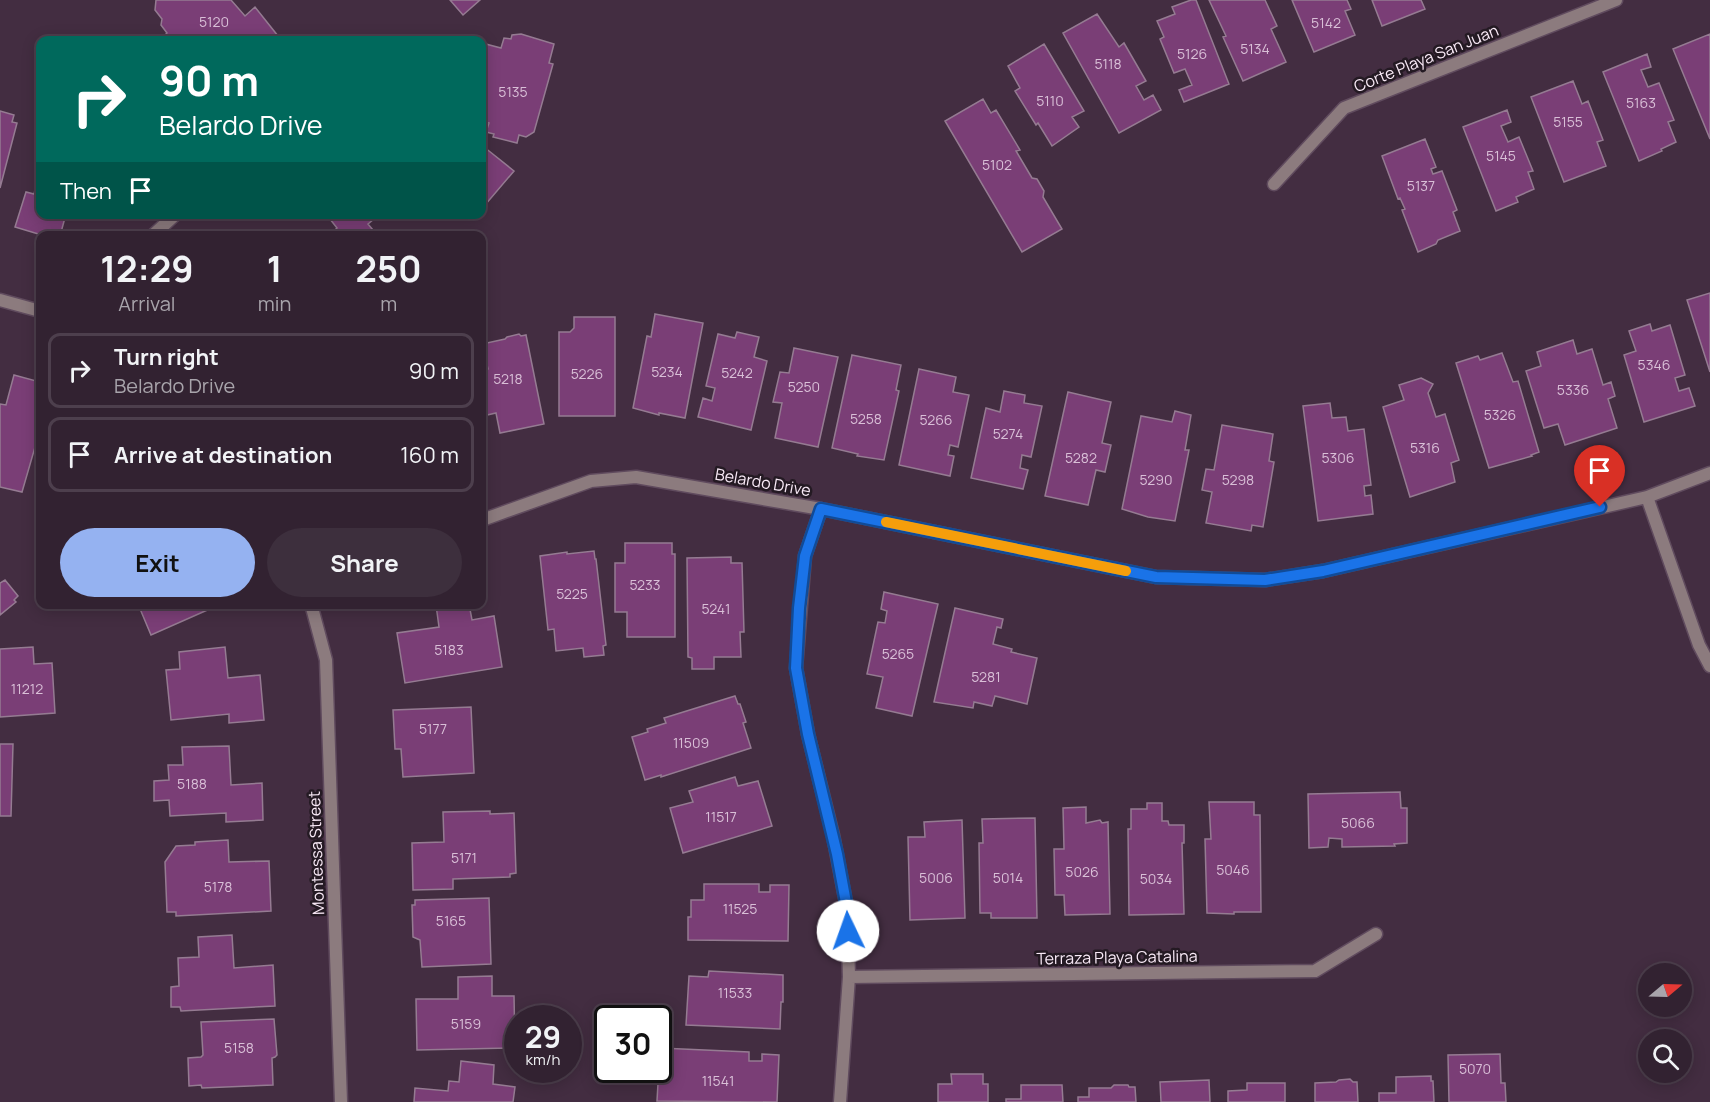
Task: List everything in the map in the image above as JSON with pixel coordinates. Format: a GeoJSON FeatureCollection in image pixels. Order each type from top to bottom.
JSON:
{"type":"FeatureCollection","features":[{"type":"Feature","properties":{"kind":"street","name":"Corte Playa San Juan"},"geometry":{"type":"LineString","coordinates":[[1274,184],[1344,108],[1616,0]]}},
{"type":"Feature","properties":{"kind":"street"},"geometry":{"type":"LineString","coordinates":[[157,231],[171,219]]}},
{"type":"Feature","properties":{"kind":"street"},"geometry":{"type":"LineString","coordinates":[[0,300],[36,310]]}},
{"type":"Feature","properties":{"kind":"street","name":"Belardo Drive"},"geometry":{"type":"LineString","coordinates":[[486,519],[591,481],[636,477],[821,509],[1156,577],[1265,580],[1323,571],[1647,497],[1710,473]]}},
{"type":"Feature","properties":{"kind":"street"},"geometry":{"type":"LineString","coordinates":[[1647,497],[1699,645],[1710,666]]}},
{"type":"Feature","properties":{"kind":"street"},"geometry":{"type":"LineString","coordinates":[[821,509],[805,556],[799,608],[796,668],[808,734],[833,836],[847,908],[849,977],[840,1102]]}},
{"type":"Feature","properties":{"kind":"street","name":"Montessa Street"},"geometry":{"type":"LineString","coordinates":[[312,609],[326,660],[341,1102]]}},
{"type":"Feature","properties":{"kind":"street","name":"Terraza Playa Catalina"},"geometry":{"type":"LineString","coordinates":[[849,977],[1315,971],[1376,934]]}},
{"type":"Feature","properties":{"kind":"building"},"geometry":{"type":"Polygon","coordinates":[[[156,0],[231,0],[245,16],[255,7],[278,36],[166,36],[167,33],[161,25],[162,19],[155,10],[156,0]]]}},
{"type":"Feature","properties":{"kind":"building"},"geometry":{"type":"Polygon","coordinates":[[[450,0],[480,0],[463,15],[450,0]]]}},
{"type":"Feature","properties":{"kind":"building"},"geometry":{"type":"Polygon","coordinates":[[[1196,0],[1229,84],[1184,102],[1179,90],[1192,85],[1185,69],[1174,73],[1160,39],[1164,37],[1157,21],[1175,14],[1172,7],[1196,0]]]}},
{"type":"Feature","properties":{"kind":"building"},"geometry":{"type":"Polygon","coordinates":[[[1209,0],[1265,0],[1277,26],[1271,29],[1286,62],[1243,81],[1209,0]]]}},
{"type":"Feature","properties":{"kind":"building"},"geometry":{"type":"Polygon","coordinates":[[[1292,0],[1347,0],[1351,9],[1345,11],[1355,35],[1314,52],[1292,0]]]}},
{"type":"Feature","properties":{"kind":"building"},"geometry":{"type":"Polygon","coordinates":[[[1372,0],[1421,0],[1425,9],[1382,26],[1372,0]]]}},
{"type":"Feature","properties":{"kind":"building"},"geometry":{"type":"Polygon","coordinates":[[[1097,14],[1119,47],[1124,43],[1146,81],[1136,86],[1144,100],[1153,95],[1161,110],[1119,133],[1063,33],[1097,14]]]}},
{"type":"Feature","properties":{"kind":"building"},"geometry":{"type":"Polygon","coordinates":[[[521,34],[554,44],[549,63],[553,64],[534,132],[526,137],[519,135],[517,143],[493,137],[494,134],[486,132],[489,123],[486,122],[486,44],[501,48],[504,38],[511,39],[512,35],[521,34]]]}},
{"type":"Feature","properties":{"kind":"building"},"geometry":{"type":"Polygon","coordinates":[[[1710,34],[1710,139],[1673,49],[1710,34]]]}},
{"type":"Feature","properties":{"kind":"building"},"geometry":{"type":"Polygon","coordinates":[[[1044,44],[1084,111],[1072,117],[1079,127],[1052,146],[1015,91],[1020,88],[1008,66],[1044,44]]]}},
{"type":"Feature","properties":{"kind":"building"},"geometry":{"type":"Polygon","coordinates":[[[1647,54],[1651,67],[1641,70],[1648,87],[1659,83],[1674,120],[1668,122],[1676,142],[1639,161],[1603,72],[1647,54]]]}},
{"type":"Feature","properties":{"kind":"building"},"geometry":{"type":"Polygon","coordinates":[[[1573,81],[1582,104],[1588,101],[1603,140],[1597,142],[1606,166],[1564,182],[1531,97],[1573,81]]]}},
{"type":"Feature","properties":{"kind":"building"},"geometry":{"type":"Polygon","coordinates":[[[983,99],[991,113],[996,110],[1020,150],[1016,151],[1032,178],[1037,179],[1044,191],[1043,197],[1062,229],[1022,252],[945,121],[983,99]]]}},
{"type":"Feature","properties":{"kind":"building"},"geometry":{"type":"Polygon","coordinates":[[[1507,110],[1511,122],[1501,126],[1508,142],[1519,137],[1533,171],[1528,172],[1534,189],[1516,197],[1518,202],[1496,211],[1463,127],[1507,110]]]}},
{"type":"Feature","properties":{"kind":"building"},"geometry":{"type":"Polygon","coordinates":[[[0,111],[14,115],[12,122],[17,123],[0,188],[0,111]]]}},
{"type":"Feature","properties":{"kind":"building"},"geometry":{"type":"Polygon","coordinates":[[[1425,139],[1436,167],[1431,169],[1433,174],[1442,171],[1457,210],[1453,212],[1460,231],[1418,252],[1402,210],[1405,209],[1400,198],[1398,199],[1382,156],[1425,139]]]}},
{"type":"Feature","properties":{"kind":"building"},"geometry":{"type":"Polygon","coordinates":[[[486,149],[514,171],[486,204],[486,149]]]}},
{"type":"Feature","properties":{"kind":"building"},"geometry":{"type":"Polygon","coordinates":[[[36,186],[36,219],[65,219],[61,231],[36,231],[36,233],[15,227],[26,192],[34,194],[36,186]]]}},
{"type":"Feature","properties":{"kind":"building"},"geometry":{"type":"Polygon","coordinates":[[[330,219],[374,219],[368,224],[374,231],[334,231],[337,228],[330,219]]]}},
{"type":"Feature","properties":{"kind":"building"},"geometry":{"type":"Polygon","coordinates":[[[1710,293],[1710,372],[1687,300],[1710,293]]]}},
{"type":"Feature","properties":{"kind":"building"},"geometry":{"type":"Polygon","coordinates":[[[655,314],[703,323],[685,418],[659,413],[659,415],[633,408],[647,336],[651,337],[655,314]]]}},
{"type":"Feature","properties":{"kind":"building"},"geometry":{"type":"Polygon","coordinates":[[[574,317],[615,317],[615,416],[559,416],[559,332],[570,332],[574,328],[574,317]]]}},
{"type":"Feature","properties":{"kind":"building"},"geometry":{"type":"Polygon","coordinates":[[[1650,324],[1652,331],[1670,325],[1685,375],[1675,378],[1679,391],[1689,388],[1695,406],[1644,422],[1624,355],[1636,351],[1629,331],[1650,324]]]}},
{"type":"Feature","properties":{"kind":"building"},"geometry":{"type":"Polygon","coordinates":[[[737,332],[759,337],[754,357],[767,361],[751,430],[698,417],[703,398],[712,401],[715,388],[706,386],[718,334],[735,338],[737,332]]]}},
{"type":"Feature","properties":{"kind":"building"},"geometry":{"type":"Polygon","coordinates":[[[526,335],[544,424],[500,433],[496,413],[487,415],[486,410],[486,369],[488,369],[486,343],[507,337],[526,335]]]}},
{"type":"Feature","properties":{"kind":"building"},"geometry":{"type":"Polygon","coordinates":[[[1573,340],[1577,354],[1592,349],[1603,385],[1611,382],[1615,396],[1608,399],[1617,428],[1565,445],[1558,424],[1544,428],[1526,371],[1541,366],[1537,352],[1573,340]]]}},
{"type":"Feature","properties":{"kind":"building"},"geometry":{"type":"Polygon","coordinates":[[[794,348],[838,357],[818,447],[775,438],[782,403],[773,402],[780,372],[789,373],[794,348]]]}},
{"type":"Feature","properties":{"kind":"building"},"geometry":{"type":"Polygon","coordinates":[[[1502,353],[1513,382],[1518,381],[1539,452],[1489,468],[1456,363],[1478,356],[1480,360],[1502,353]]]}},
{"type":"Feature","properties":{"kind":"building"},"geometry":{"type":"Polygon","coordinates":[[[852,355],[901,365],[896,390],[899,391],[884,460],[857,456],[858,454],[832,448],[852,355]]]}},
{"type":"Feature","properties":{"kind":"building"},"geometry":{"type":"Polygon","coordinates":[[[919,369],[956,377],[953,392],[969,395],[958,447],[950,445],[948,455],[954,456],[950,476],[899,465],[919,369]]]}},
{"type":"Feature","properties":{"kind":"building"},"geometry":{"type":"Polygon","coordinates":[[[14,375],[36,381],[36,444],[22,492],[0,487],[0,404],[6,405],[14,375]]]}},
{"type":"Feature","properties":{"kind":"building"},"geometry":{"type":"Polygon","coordinates":[[[1421,378],[1433,384],[1428,393],[1436,417],[1445,414],[1459,460],[1451,463],[1455,482],[1410,497],[1383,407],[1404,400],[1399,385],[1421,378]]]}},
{"type":"Feature","properties":{"kind":"building"},"geometry":{"type":"Polygon","coordinates":[[[1004,391],[1025,395],[1024,403],[1042,406],[1031,457],[1022,455],[1020,468],[1028,470],[1023,489],[971,478],[986,408],[1000,412],[1004,391]]]}},
{"type":"Feature","properties":{"kind":"building"},"geometry":{"type":"Polygon","coordinates":[[[1068,392],[1111,402],[1102,443],[1111,445],[1105,472],[1096,470],[1088,505],[1045,496],[1068,392]]]}},
{"type":"Feature","properties":{"kind":"building"},"geometry":{"type":"Polygon","coordinates":[[[1330,403],[1332,418],[1346,417],[1348,431],[1364,429],[1371,485],[1364,486],[1365,496],[1371,495],[1373,514],[1318,521],[1303,406],[1330,403]]]}},
{"type":"Feature","properties":{"kind":"building"},"geometry":{"type":"Polygon","coordinates":[[[1175,411],[1191,415],[1185,450],[1189,450],[1175,521],[1148,517],[1122,509],[1141,416],[1172,422],[1175,411]]]}},
{"type":"Feature","properties":{"kind":"building"},"geometry":{"type":"Polygon","coordinates":[[[1222,425],[1273,434],[1269,461],[1274,462],[1263,527],[1252,525],[1251,531],[1206,523],[1212,492],[1202,490],[1206,469],[1214,470],[1222,425]]]}},
{"type":"Feature","properties":{"kind":"building"},"geometry":{"type":"Polygon","coordinates":[[[625,543],[672,543],[672,554],[675,554],[675,637],[627,637],[627,612],[615,612],[615,563],[625,563],[625,543]]]}},
{"type":"Feature","properties":{"kind":"building"},"geometry":{"type":"Polygon","coordinates":[[[594,551],[606,645],[603,646],[604,655],[584,657],[583,648],[556,651],[554,629],[548,630],[540,556],[594,551]]]}},
{"type":"Feature","properties":{"kind":"building"},"geometry":{"type":"Polygon","coordinates":[[[731,557],[731,563],[742,563],[744,632],[740,632],[741,657],[714,657],[714,669],[692,669],[692,658],[688,657],[687,558],[731,557]]]}},
{"type":"Feature","properties":{"kind":"building"},"geometry":{"type":"Polygon","coordinates":[[[5,580],[18,596],[14,600],[16,602],[0,615],[0,583],[5,580]]]}},
{"type":"Feature","properties":{"kind":"building"},"geometry":{"type":"Polygon","coordinates":[[[884,592],[938,604],[912,716],[876,708],[883,677],[867,674],[878,622],[885,623],[887,611],[881,609],[884,592]]]}},
{"type":"Feature","properties":{"kind":"building"},"geometry":{"type":"Polygon","coordinates":[[[955,608],[1003,619],[1001,628],[997,627],[993,644],[1012,649],[1011,652],[1037,658],[1027,704],[995,696],[992,706],[974,702],[973,708],[934,702],[955,608]]]}},
{"type":"Feature","properties":{"kind":"building"},"geometry":{"type":"Polygon","coordinates":[[[140,609],[210,609],[151,635],[140,609]]]}},
{"type":"Feature","properties":{"kind":"building"},"geometry":{"type":"Polygon","coordinates":[[[437,609],[470,609],[472,620],[494,616],[502,667],[405,683],[397,633],[439,627],[437,609]]]}},
{"type":"Feature","properties":{"kind":"building"},"geometry":{"type":"Polygon","coordinates":[[[33,647],[34,664],[52,663],[55,713],[0,717],[0,649],[33,647]]]}},
{"type":"Feature","properties":{"kind":"building"},"geometry":{"type":"Polygon","coordinates":[[[225,647],[228,678],[260,675],[264,720],[229,723],[229,714],[171,720],[166,670],[180,669],[179,652],[225,647]]]}},
{"type":"Feature","properties":{"kind":"building"},"geometry":{"type":"Polygon","coordinates":[[[735,696],[746,722],[743,723],[751,748],[645,780],[632,737],[666,723],[664,718],[735,696]]]}},
{"type":"Feature","properties":{"kind":"building"},"geometry":{"type":"Polygon","coordinates":[[[471,707],[474,773],[403,777],[401,749],[395,749],[393,710],[471,707]]]}},
{"type":"Feature","properties":{"kind":"building"},"geometry":{"type":"Polygon","coordinates":[[[0,744],[13,744],[11,816],[0,816],[0,744]]]}},
{"type":"Feature","properties":{"kind":"building"},"geometry":{"type":"Polygon","coordinates":[[[229,746],[231,785],[262,783],[263,820],[226,822],[226,813],[170,816],[169,800],[154,801],[154,781],[169,780],[168,765],[183,765],[182,747],[229,746]]]}},
{"type":"Feature","properties":{"kind":"building"},"geometry":{"type":"Polygon","coordinates":[[[735,777],[738,786],[758,781],[772,826],[683,853],[670,808],[693,802],[689,791],[735,777]]]}},
{"type":"Feature","properties":{"kind":"building"},"geometry":{"type":"Polygon","coordinates":[[[1400,792],[1401,808],[1407,808],[1407,843],[1394,844],[1395,846],[1342,847],[1342,839],[1329,838],[1328,847],[1309,848],[1308,794],[1400,792]]]}},
{"type":"Feature","properties":{"kind":"building"},"geometry":{"type":"Polygon","coordinates":[[[1209,802],[1254,802],[1254,815],[1260,815],[1261,912],[1207,913],[1205,839],[1211,839],[1209,802]]]}},
{"type":"Feature","properties":{"kind":"building"},"geometry":{"type":"Polygon","coordinates":[[[1147,803],[1162,803],[1162,821],[1168,821],[1169,825],[1184,825],[1184,843],[1182,843],[1184,914],[1129,915],[1128,829],[1131,829],[1131,809],[1147,809],[1147,803]]]}},
{"type":"Feature","properties":{"kind":"building"},"geometry":{"type":"Polygon","coordinates":[[[1086,807],[1086,823],[1100,820],[1102,823],[1108,822],[1110,914],[1065,915],[1064,895],[1055,895],[1054,849],[1064,849],[1063,808],[1086,807]]]}},
{"type":"Feature","properties":{"kind":"building"},"geometry":{"type":"Polygon","coordinates":[[[490,811],[490,814],[514,813],[516,873],[510,874],[510,877],[453,879],[453,889],[413,890],[412,843],[444,842],[443,812],[490,811]]]}},
{"type":"Feature","properties":{"kind":"building"},"geometry":{"type":"Polygon","coordinates":[[[1035,818],[1037,918],[991,918],[991,913],[980,913],[979,843],[983,843],[982,819],[1035,818]]]}},
{"type":"Feature","properties":{"kind":"building"},"geometry":{"type":"Polygon","coordinates":[[[962,820],[965,918],[910,920],[908,837],[925,837],[924,822],[962,820]]]}},
{"type":"Feature","properties":{"kind":"building"},"geometry":{"type":"Polygon","coordinates":[[[228,840],[229,862],[269,861],[271,911],[176,916],[176,912],[167,912],[165,862],[176,846],[228,840]]]}},
{"type":"Feature","properties":{"kind":"building"},"geometry":{"type":"Polygon","coordinates":[[[704,884],[759,884],[759,892],[770,892],[770,885],[789,885],[788,941],[688,940],[691,900],[704,900],[704,884]]]}},
{"type":"Feature","properties":{"kind":"building"},"geometry":{"type":"Polygon","coordinates":[[[489,898],[491,964],[422,967],[420,940],[413,937],[412,905],[415,905],[415,900],[489,898]]]}},
{"type":"Feature","properties":{"kind":"building"},"geometry":{"type":"Polygon","coordinates":[[[232,935],[234,968],[273,965],[275,1006],[181,1011],[180,1007],[171,1007],[171,987],[179,986],[178,958],[199,957],[198,937],[232,935]]]}},
{"type":"Feature","properties":{"kind":"building"},"geometry":{"type":"Polygon","coordinates":[[[709,971],[783,975],[780,1029],[686,1025],[689,976],[708,977],[709,971]]]}},
{"type":"Feature","properties":{"kind":"building"},"geometry":{"type":"Polygon","coordinates":[[[492,976],[492,996],[514,996],[514,1005],[504,1005],[504,1048],[417,1050],[416,999],[458,999],[458,977],[492,976]]]}},
{"type":"Feature","properties":{"kind":"building"},"geometry":{"type":"Polygon","coordinates":[[[274,1019],[277,1055],[272,1058],[273,1085],[202,1088],[201,1085],[189,1086],[188,1058],[203,1055],[201,1022],[274,1019]]]}},
{"type":"Feature","properties":{"kind":"building"},"geometry":{"type":"Polygon","coordinates":[[[672,1049],[749,1052],[749,1061],[762,1061],[762,1054],[779,1055],[777,1102],[657,1101],[658,1083],[672,1083],[672,1049]]]}},
{"type":"Feature","properties":{"kind":"building"},"geometry":{"type":"Polygon","coordinates":[[[1500,1054],[1501,1083],[1505,1083],[1506,1102],[1449,1102],[1448,1055],[1500,1054]]]}},
{"type":"Feature","properties":{"kind":"building"},"geometry":{"type":"Polygon","coordinates":[[[461,1061],[494,1065],[493,1084],[515,1087],[513,1102],[414,1102],[415,1088],[448,1091],[449,1081],[459,1082],[461,1061]]]}},
{"type":"Feature","properties":{"kind":"building"},"geometry":{"type":"Polygon","coordinates":[[[951,1074],[983,1074],[983,1084],[988,1084],[988,1102],[938,1102],[938,1084],[952,1084],[951,1074]]]}},
{"type":"Feature","properties":{"kind":"building"},"geometry":{"type":"Polygon","coordinates":[[[1431,1076],[1434,1102],[1379,1102],[1379,1093],[1396,1093],[1396,1077],[1431,1076]]]}},
{"type":"Feature","properties":{"kind":"building"},"geometry":{"type":"Polygon","coordinates":[[[1350,1079],[1357,1082],[1358,1102],[1315,1102],[1315,1083],[1350,1079]]]}},
{"type":"Feature","properties":{"kind":"building"},"geometry":{"type":"Polygon","coordinates":[[[1209,1080],[1210,1102],[1161,1102],[1160,1082],[1209,1080]]]}},
{"type":"Feature","properties":{"kind":"building"},"geometry":{"type":"Polygon","coordinates":[[[1247,1083],[1285,1083],[1285,1102],[1228,1102],[1228,1091],[1247,1090],[1247,1083]]]}},
{"type":"Feature","properties":{"kind":"building"},"geometry":{"type":"Polygon","coordinates":[[[1021,1085],[1062,1085],[1063,1102],[1006,1102],[1006,1099],[1021,1099],[1021,1085]]]}},
{"type":"Feature","properties":{"kind":"building"},"geometry":{"type":"Polygon","coordinates":[[[1114,1085],[1135,1087],[1136,1102],[1078,1102],[1078,1097],[1089,1097],[1089,1088],[1111,1088],[1114,1085]]]}},
{"type":"Feature","properties":{"kind":"slow traffic"},"geometry":{"type":"LineString","coordinates":[[886,522],[1126,571]]}},
{"type":"Feature","properties":{"kind":"route"},"geometry":{"type":"LineString","coordinates":[[848,931],[847,908],[837,854],[808,734],[796,668],[799,608],[805,556],[821,509],[1156,577],[1265,580],[1323,571],[1600,507]]}}]}
